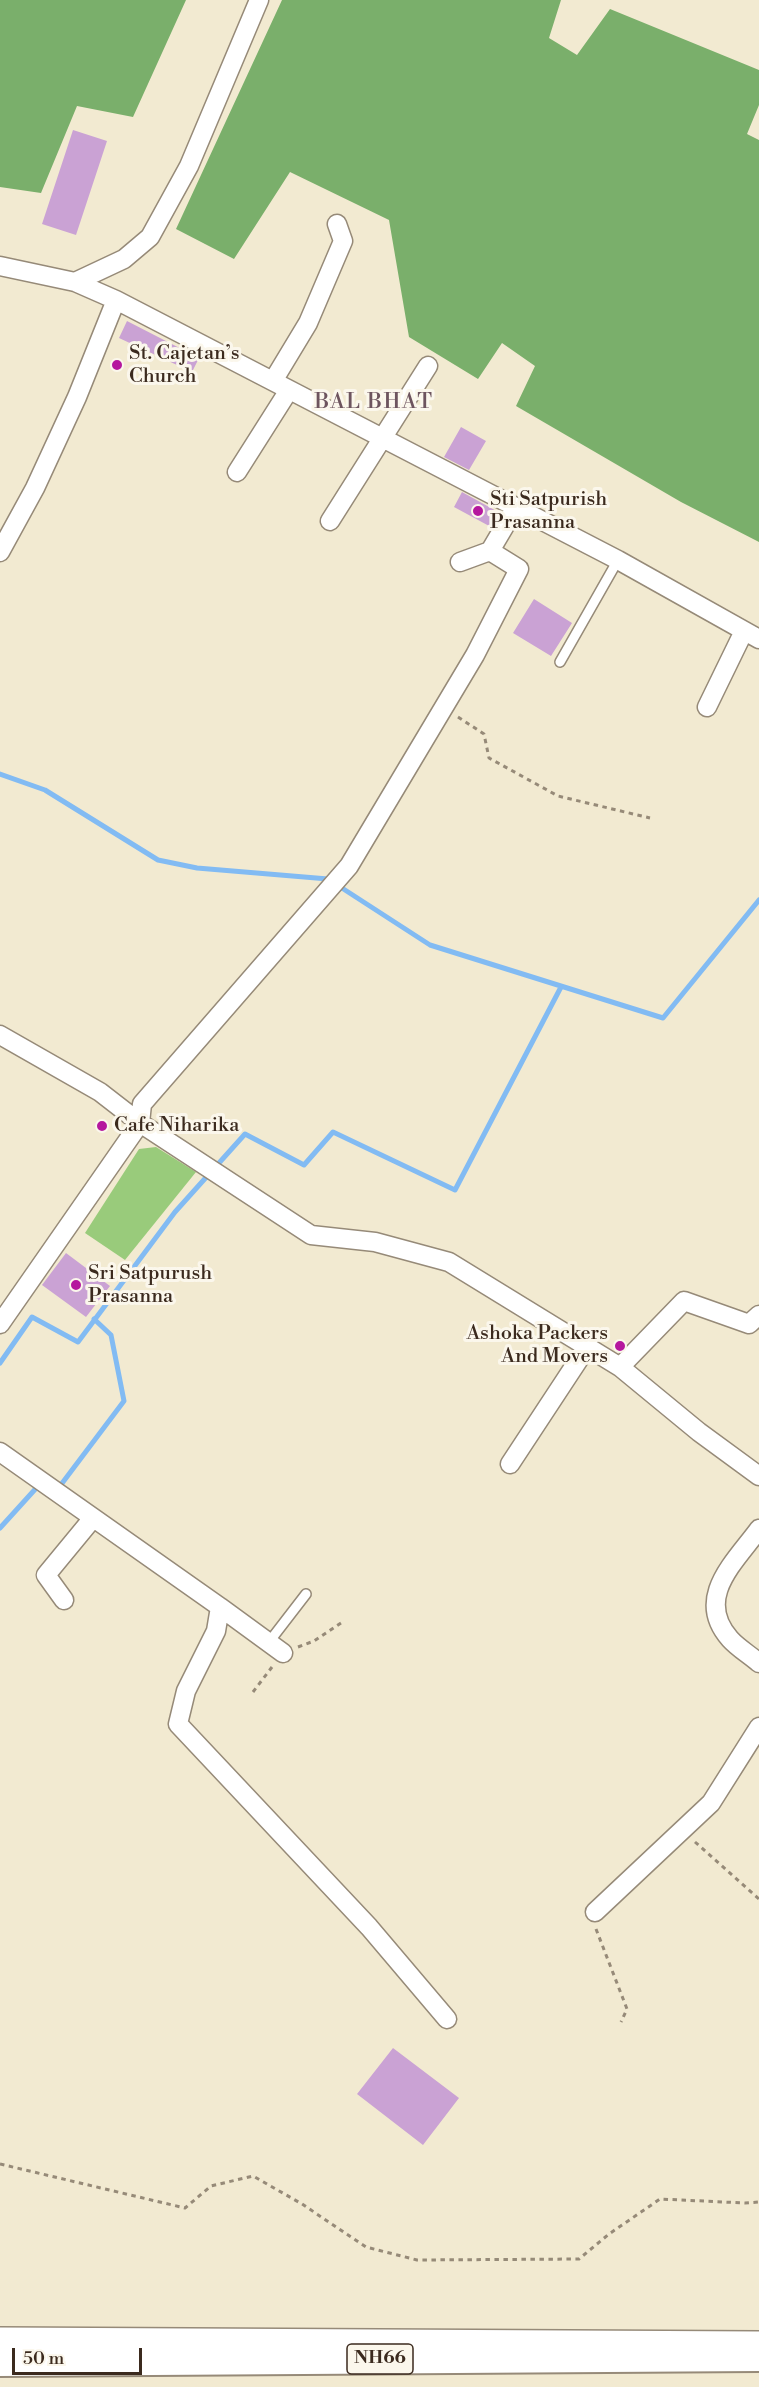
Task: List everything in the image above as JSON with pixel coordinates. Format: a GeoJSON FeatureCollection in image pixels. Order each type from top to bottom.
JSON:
{"type":"FeatureCollection","features":[{"type":"Feature","properties":{"kind":"highway","name":"NH66"},"geometry":{"type":"LineString","coordinates":[[0,2362],[759,2356]]}},
{"type":"Feature","properties":{"kind":"street"},"geometry":{"type":"LineString","coordinates":[[75,282],[124,259],[150,237],[189,166],[259,0]]}},
{"type":"Feature","properties":{"kind":"street"},"geometry":{"type":"LineString","coordinates":[[273,381],[308,323],[343,241],[337,224]]}},
{"type":"Feature","properties":{"kind":"street"},"geometry":{"type":"LineString","coordinates":[[0,266],[75,282],[116,300],[618,560],[752,635],[707,707]]}},
{"type":"Feature","properties":{"kind":"street"},"geometry":{"type":"LineString","coordinates":[[0,552],[35,489],[77,397],[116,300]]}},
{"type":"Feature","properties":{"kind":"street"},"geometry":{"type":"LineString","coordinates":[[330,521],[428,366]]}},
{"type":"Feature","properties":{"kind":"street"},"geometry":{"type":"LineString","coordinates":[[237,472],[289,390]]}},
{"type":"Feature","properties":{"kind":"street"},"geometry":{"type":"LineString","coordinates":[[460,562],[490,551],[516,507]]}},
{"type":"Feature","properties":{"kind":"street"},"geometry":{"type":"LineString","coordinates":[[0,1324],[140,1123],[142,1104],[349,866],[475,655],[519,569],[490,551]]}},
{"type":"Feature","properties":{"kind":"street"},"geometry":{"type":"LineString","coordinates":[[0,1035],[100,1092],[140,1123],[311,1235],[375,1242],[449,1262],[620,1367],[699,1432],[759,1476]]}},
{"type":"Feature","properties":{"kind":"street"},"geometry":{"type":"LineString","coordinates":[[620,1367],[684,1300],[756,1324]]}},
{"type":"Feature","properties":{"kind":"street"},"geometry":{"type":"LineString","coordinates":[[510,1464],[587,1347]]}},
{"type":"Feature","properties":{"kind":"street"},"geometry":{"type":"LineString","coordinates":[[0,1452],[276,1648]]}},
{"type":"Feature","properties":{"kind":"street"},"geometry":{"type":"LineString","coordinates":[[64,1600],[46,1575],[93,1518]]}},
{"type":"Feature","properties":{"kind":"street"},"geometry":{"type":"LineString","coordinates":[[759,1529],[718,1584],[714,1613],[730,1639],[759,1663]]}},
{"type":"Feature","properties":{"kind":"street"},"geometry":{"type":"LineString","coordinates":[[220,1607],[216,1631],[186,1691],[178,1724],[369,1927],[447,2019]]}},
{"type":"Feature","properties":{"kind":"street"},"geometry":{"type":"LineString","coordinates":[[595,1912],[711,1803],[759,1727]]}},
{"type":"Feature","properties":{"kind":"street"},"geometry":{"type":"LineString","coordinates":[[0,2338],[759,2342]]}},
{"type":"Feature","properties":{"kind":"lane"},"geometry":{"type":"LineString","coordinates":[[560,662],[618,560]]}},
{"type":"Feature","properties":{"kind":"lane"},"geometry":{"type":"LineString","coordinates":[[276,1648],[306,1594]]}},
{"type":"Feature","properties":{"kind":"path"},"geometry":{"type":"LineString","coordinates":[[444,708],[484,734],[489,758],[558,796],[650,818]]}},
{"type":"Feature","properties":{"kind":"path"},"geometry":{"type":"LineString","coordinates":[[253,1692],[276,1648],[314,1641],[344,1621]]}},
{"type":"Feature","properties":{"kind":"path"},"geometry":{"type":"LineString","coordinates":[[682,1830],[759,1899]]}},
{"type":"Feature","properties":{"kind":"path"},"geometry":{"type":"LineString","coordinates":[[595,1912],[595,1926],[627,2009],[621,2022]]}},
{"type":"Feature","properties":{"kind":"path"},"geometry":{"type":"LineString","coordinates":[[0,2164],[185,2208],[211,2186],[253,2176],[302,2204],[366,2247],[417,2260],[579,2259],[609,2234],[660,2199],[759,2202]]}},
{"type":"Feature","properties":{"kind":"green space"},"geometry":{"type":"Polygon","coordinates":[[[0,0],[186,0],[133,117],[77,106],[41,193],[0,187],[0,0]]]}},
{"type":"Feature","properties":{"kind":"green space"},"geometry":{"type":"Polygon","coordinates":[[[282,0],[561,0],[549,38],[577,55],[610,9],[759,70],[759,105],[747,134],[759,140],[759,542],[681,502],[516,406],[535,366],[502,343],[478,379],[409,337],[389,220],[290,172],[234,259],[176,229],[282,0]]]}},
{"type":"Feature","properties":{"kind":"green space"},"geometry":{"type":"Polygon","coordinates":[[[156,1147],[196,1172],[125,1260],[85,1233],[139,1149],[156,1147]]]}},
{"type":"Feature","properties":{"kind":"building"},"geometry":{"type":"Polygon","coordinates":[[[73,130],[107,141],[76,235],[42,224],[73,130]]]}},
{"type":"Feature","properties":{"kind":"building"},"geometry":{"type":"Polygon","coordinates":[[[127,321],[199,358],[192,372],[119,338],[127,321]]]}},
{"type":"Feature","properties":{"kind":"building"},"geometry":{"type":"Polygon","coordinates":[[[461,427],[486,441],[469,470],[444,457],[461,427]]]}},
{"type":"Feature","properties":{"kind":"building","name":"Sti Satpurish Prasanna"},"geometry":{"type":"Polygon","coordinates":[[[462,492],[500,513],[491,527],[454,507],[462,492]]]}},
{"type":"Feature","properties":{"kind":"building"},"geometry":{"type":"Polygon","coordinates":[[[534,599],[572,623],[551,656],[513,633],[534,599]]]}},
{"type":"Feature","properties":{"kind":"building","name":"Sri Satpurush Prasanna"},"geometry":{"type":"Polygon","coordinates":[[[66,1253],[110,1286],[86,1317],[42,1285],[66,1253]]]}},
{"type":"Feature","properties":{"kind":"building"},"geometry":{"type":"Polygon","coordinates":[[[393,2048],[459,2098],[423,2145],[357,2094],[393,2048]]]}},
{"type":"Feature","properties":{"kind":"waterway"},"geometry":{"type":"LineString","coordinates":[[0,774],[45,790],[158,860],[197,868],[328,879],[430,945],[663,1018],[759,900]]}},
{"type":"Feature","properties":{"kind":"waterway"},"geometry":{"type":"LineString","coordinates":[[0,1363],[32,1317],[78,1342],[175,1212],[245,1134],[304,1165],[333,1132],[455,1190],[561,987]]}},
{"type":"Feature","properties":{"kind":"waterway"},"geometry":{"type":"LineString","coordinates":[[58,1485],[60,1486],[124,1401],[111,1335],[94,1319]]}},
{"type":"Feature","properties":{"kind":"waterway"},"geometry":{"type":"LineString","coordinates":[[0,1528],[39,1485]]}},
{"type":"Feature","properties":{"kind":"place","name":"St. Cajetan’s Church"},"geometry":{"type":"Point","coordinates":[117,365]}},
{"type":"Feature","properties":{"kind":"place","name":"Sti Satpurish Prasanna"},"geometry":{"type":"Point","coordinates":[478,511]}},
{"type":"Feature","properties":{"kind":"place","name":"Cafe Niharika"},"geometry":{"type":"Point","coordinates":[102,1126]}},
{"type":"Feature","properties":{"kind":"place","name":"Sri Satpurush Prasanna"},"geometry":{"type":"Point","coordinates":[76,1285]}},
{"type":"Feature","properties":{"kind":"place","name":"Ashoka Packers And Movers"},"geometry":{"type":"Point","coordinates":[620,1346]}},
{"type":"Feature","properties":{"kind":"district","name":"BAL BHAT"},"geometry":{"type":"Point","coordinates":[374,403]}}]}
